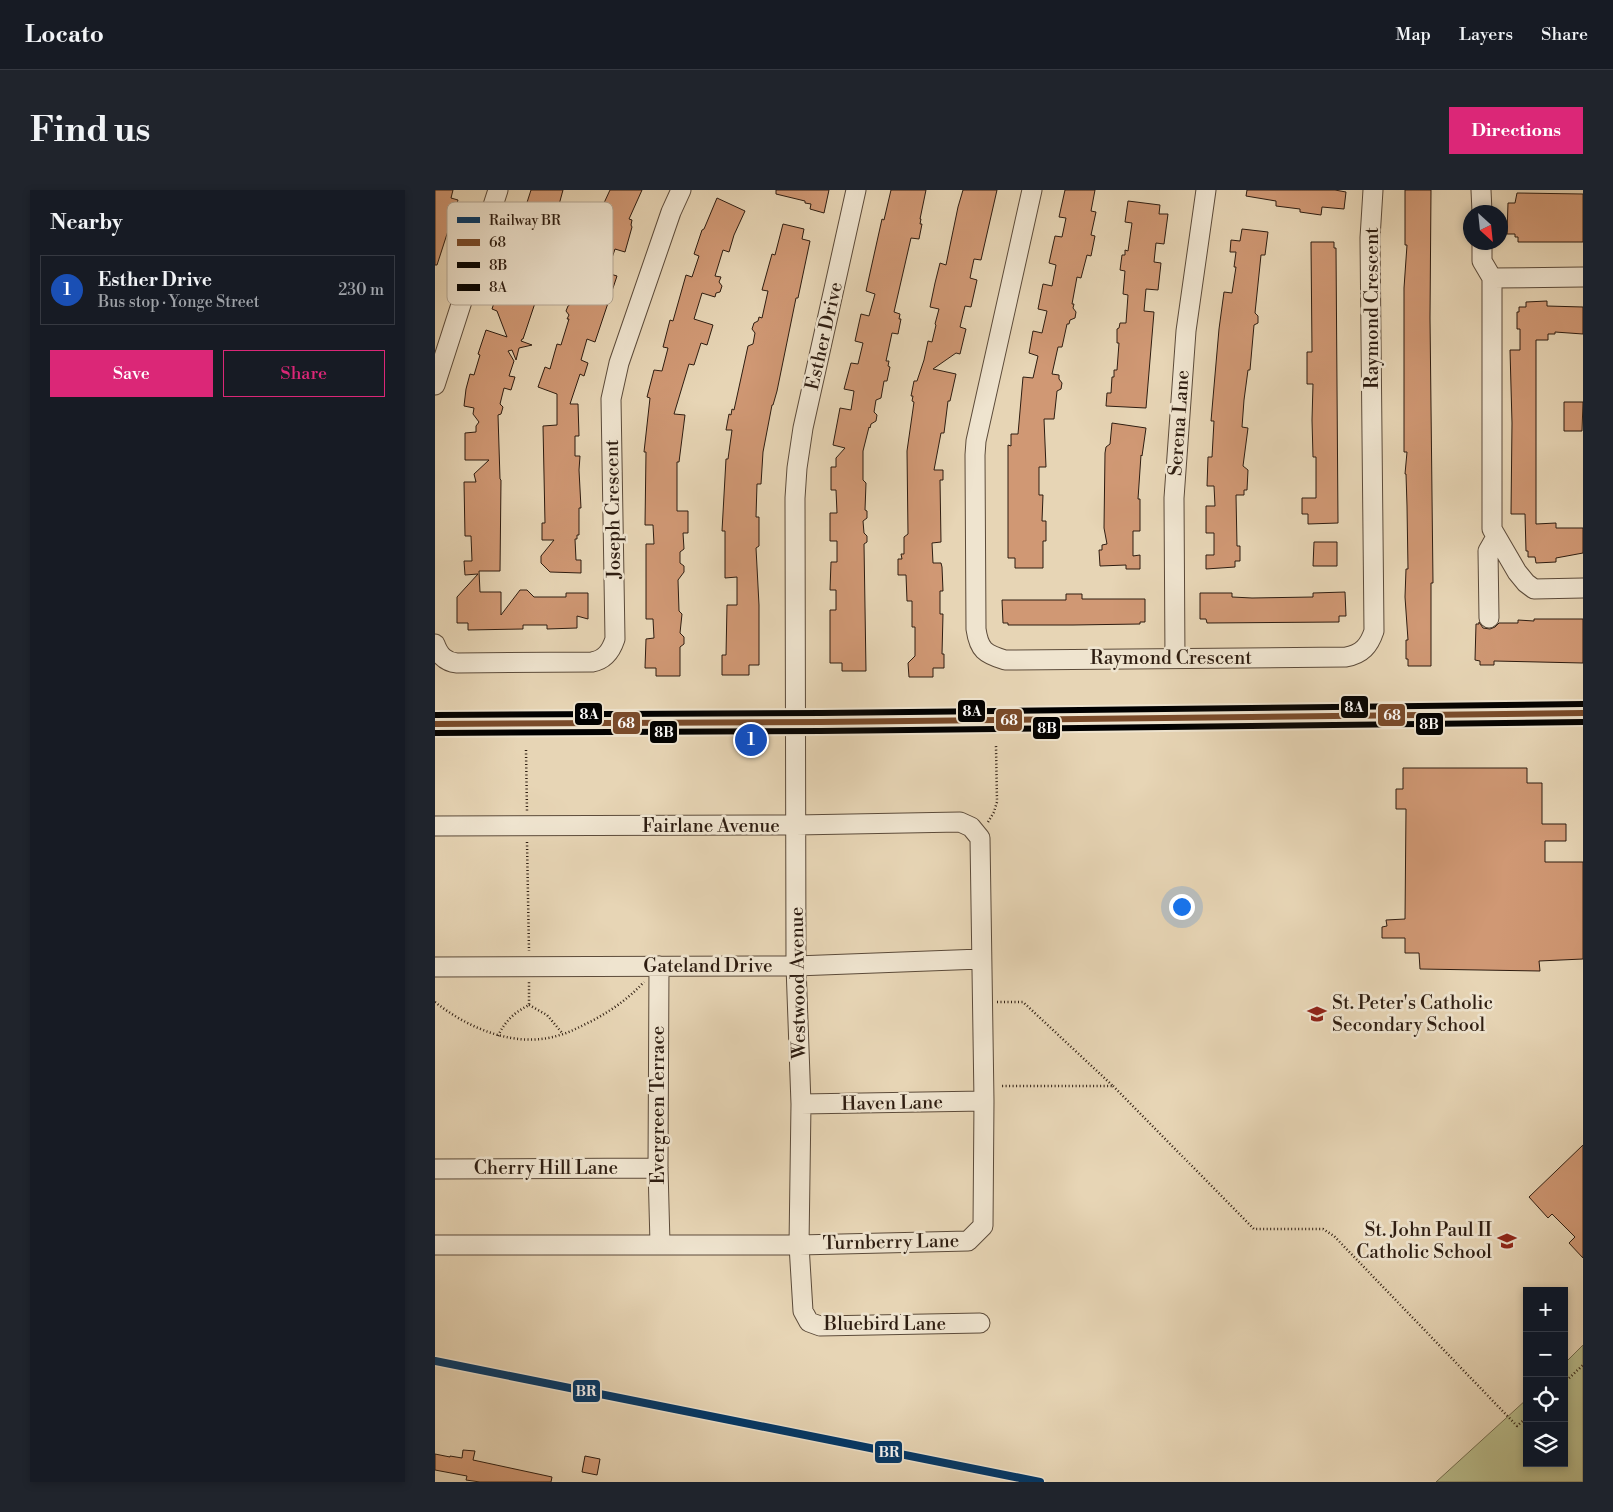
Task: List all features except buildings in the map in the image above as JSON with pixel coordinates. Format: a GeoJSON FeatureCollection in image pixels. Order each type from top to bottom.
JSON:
{"type":"FeatureCollection","features":[{"type":"Feature","properties":{"kind":"main road"},"geometry":{"type":"LineString","coordinates":[[435,724],[1583,713]]}},
{"type":"Feature","properties":{"kind":"street"},"geometry":{"type":"LineString","coordinates":[[494,202],[498,190]]}},
{"type":"Feature","properties":{"kind":"street","name":"Joseph Crescent"},"geometry":{"type":"LineString","coordinates":[[435,644],[442,656],[449,662],[457,663],[592,662],[604,657],[611,648],[615,639],[611,399],[619,363],[671,212],[681,190]]}},
{"type":"Feature","properties":{"kind":"street","name":"Esther Drive"},"geometry":{"type":"LineString","coordinates":[[796,722],[795,498],[797,468],[803,428],[856,190]]}},
{"type":"Feature","properties":{"kind":"street","name":"Raymond Crescent"},"geometry":{"type":"LineString","coordinates":[[1032,190],[976,441],[976,610],[978,643],[985,652],[1005,660],[1346,657],[1361,653],[1374,631],[1370,238],[1373,190]]}},
{"type":"Feature","properties":{"kind":"street","name":"Serena Lane"},"geometry":{"type":"LineString","coordinates":[[1175,658],[1174,498],[1186,330],[1206,190]]}},
{"type":"Feature","properties":{"kind":"street"},"geometry":{"type":"LineString","coordinates":[[1481,190],[1481,205]]}},
{"type":"Feature","properties":{"kind":"street"},"geometry":{"type":"LineString","coordinates":[[1482,250],[1482,261],[1493,278],[1492,529],[1521,578],[1534,588],[1583,588]]}},
{"type":"Feature","properties":{"kind":"street"},"geometry":{"type":"LineString","coordinates":[[1493,278],[1583,277]]}},
{"type":"Feature","properties":{"kind":"street"},"geometry":{"type":"LineString","coordinates":[[435,385],[461,305]]}},
{"type":"Feature","properties":{"kind":"street"},"geometry":{"type":"LineString","coordinates":[[1489,618],[1488,551],[1497,537]]}},
{"type":"Feature","properties":{"kind":"street","name":"Westwood Avenue"},"geometry":{"type":"LineString","coordinates":[[796,722],[796,966],[801,1104],[799,1245]]}},
{"type":"Feature","properties":{"kind":"street","name":"Fairlane Avenue"},"geometry":{"type":"LineString","coordinates":[[435,826],[797,825],[961,822],[971,828],[984,830]]}},
{"type":"Feature","properties":{"kind":"street","name":"Turnberry Lane"},"geometry":{"type":"LineString","coordinates":[[435,1245],[799,1245],[968,1241],[983,1226],[984,1101],[981,959],[984,830]]}},
{"type":"Feature","properties":{"kind":"street","name":"Gateland Drive"},"geometry":{"type":"LineString","coordinates":[[435,967],[796,966],[981,959]]}},
{"type":"Feature","properties":{"kind":"street","name":"Evergreen Terrace"},"geometry":{"type":"LineString","coordinates":[[659,966],[658,1168],[660,1244]]}},
{"type":"Feature","properties":{"kind":"street","name":"Haven Lane"},"geometry":{"type":"LineString","coordinates":[[801,1104],[984,1101]]}},
{"type":"Feature","properties":{"kind":"street","name":"Cherry Hill Lane"},"geometry":{"type":"LineString","coordinates":[[435,1169],[658,1168]]}},
{"type":"Feature","properties":{"kind":"street","name":"Bluebird Lane"},"geometry":{"type":"LineString","coordinates":[[799,1245],[803,1311],[809,1322],[821,1326],[980,1323]]}},
{"type":"Feature","properties":{"kind":"path"},"geometry":{"type":"LineString","coordinates":[[984,830],[997,802],[996,746]]}},
{"type":"Feature","properties":{"kind":"path"},"geometry":{"type":"LineString","coordinates":[[526,750],[529,1005]]}},
{"type":"Feature","properties":{"kind":"path"},"geometry":{"type":"LineString","coordinates":[[435,1002],[448,1012],[498,1036],[537,1039],[563,1034],[616,1008],[645,981]]}},
{"type":"Feature","properties":{"kind":"path"},"geometry":{"type":"LineString","coordinates":[[1001,1002],[1023,1002],[1113,1086],[1254,1229],[1323,1229],[1334,1236],[1517,1426],[1523,1421]]}},
{"type":"Feature","properties":{"kind":"path"},"geometry":{"type":"LineString","coordinates":[[529,1005],[547,1015],[563,1034]]}},
{"type":"Feature","properties":{"kind":"path"},"geometry":{"type":"LineString","coordinates":[[498,1036],[510,1018],[529,1005]]}},
{"type":"Feature","properties":{"kind":"path"},"geometry":{"type":"LineString","coordinates":[[1001,1086],[1113,1086]]}},
{"type":"Feature","properties":{"kind":"path"},"geometry":{"type":"LineString","coordinates":[[1568,1379],[1583,1365]]}},
{"type":"Feature","properties":{"kind":"green space"},"geometry":{"type":"Polygon","coordinates":[[[1583,1345],[1583,1482],[1436,1482],[1523,1403],[1523,1467],[1568,1467],[1568,1360],[1583,1345]]]}},
{"type":"Feature","properties":{"kind":"rail line","name":"BR"},"geometry":{"type":"LineString","coordinates":[[435,1361],[1040,1482]]}},
{"type":"Feature","properties":{"kind":"transit line","name":"8A"},"geometry":{"type":"LineString","coordinates":[[435,715],[821,713],[1583,704]]}},
{"type":"Feature","properties":{"kind":"transit line","name":"68"},"geometry":{"type":"LineString","coordinates":[[435,724],[821,722],[1583,713]]}},
{"type":"Feature","properties":{"kind":"transit line","name":"8B"},"geometry":{"type":"LineString","coordinates":[[435,733],[821,731],[1583,722]]}},
{"type":"Feature","properties":{"kind":"place","name":"Esther Drive"},"geometry":{"type":"Point","coordinates":[751,740]}},
{"type":"Feature","properties":{"kind":"place","name":"St. Peter's Catholic Secondary School"},"geometry":{"type":"Point","coordinates":[1317,1014]}},
{"type":"Feature","properties":{"kind":"place","name":"St. John Paul II Catholic School"},"geometry":{"type":"Point","coordinates":[1507,1241]}}]}
